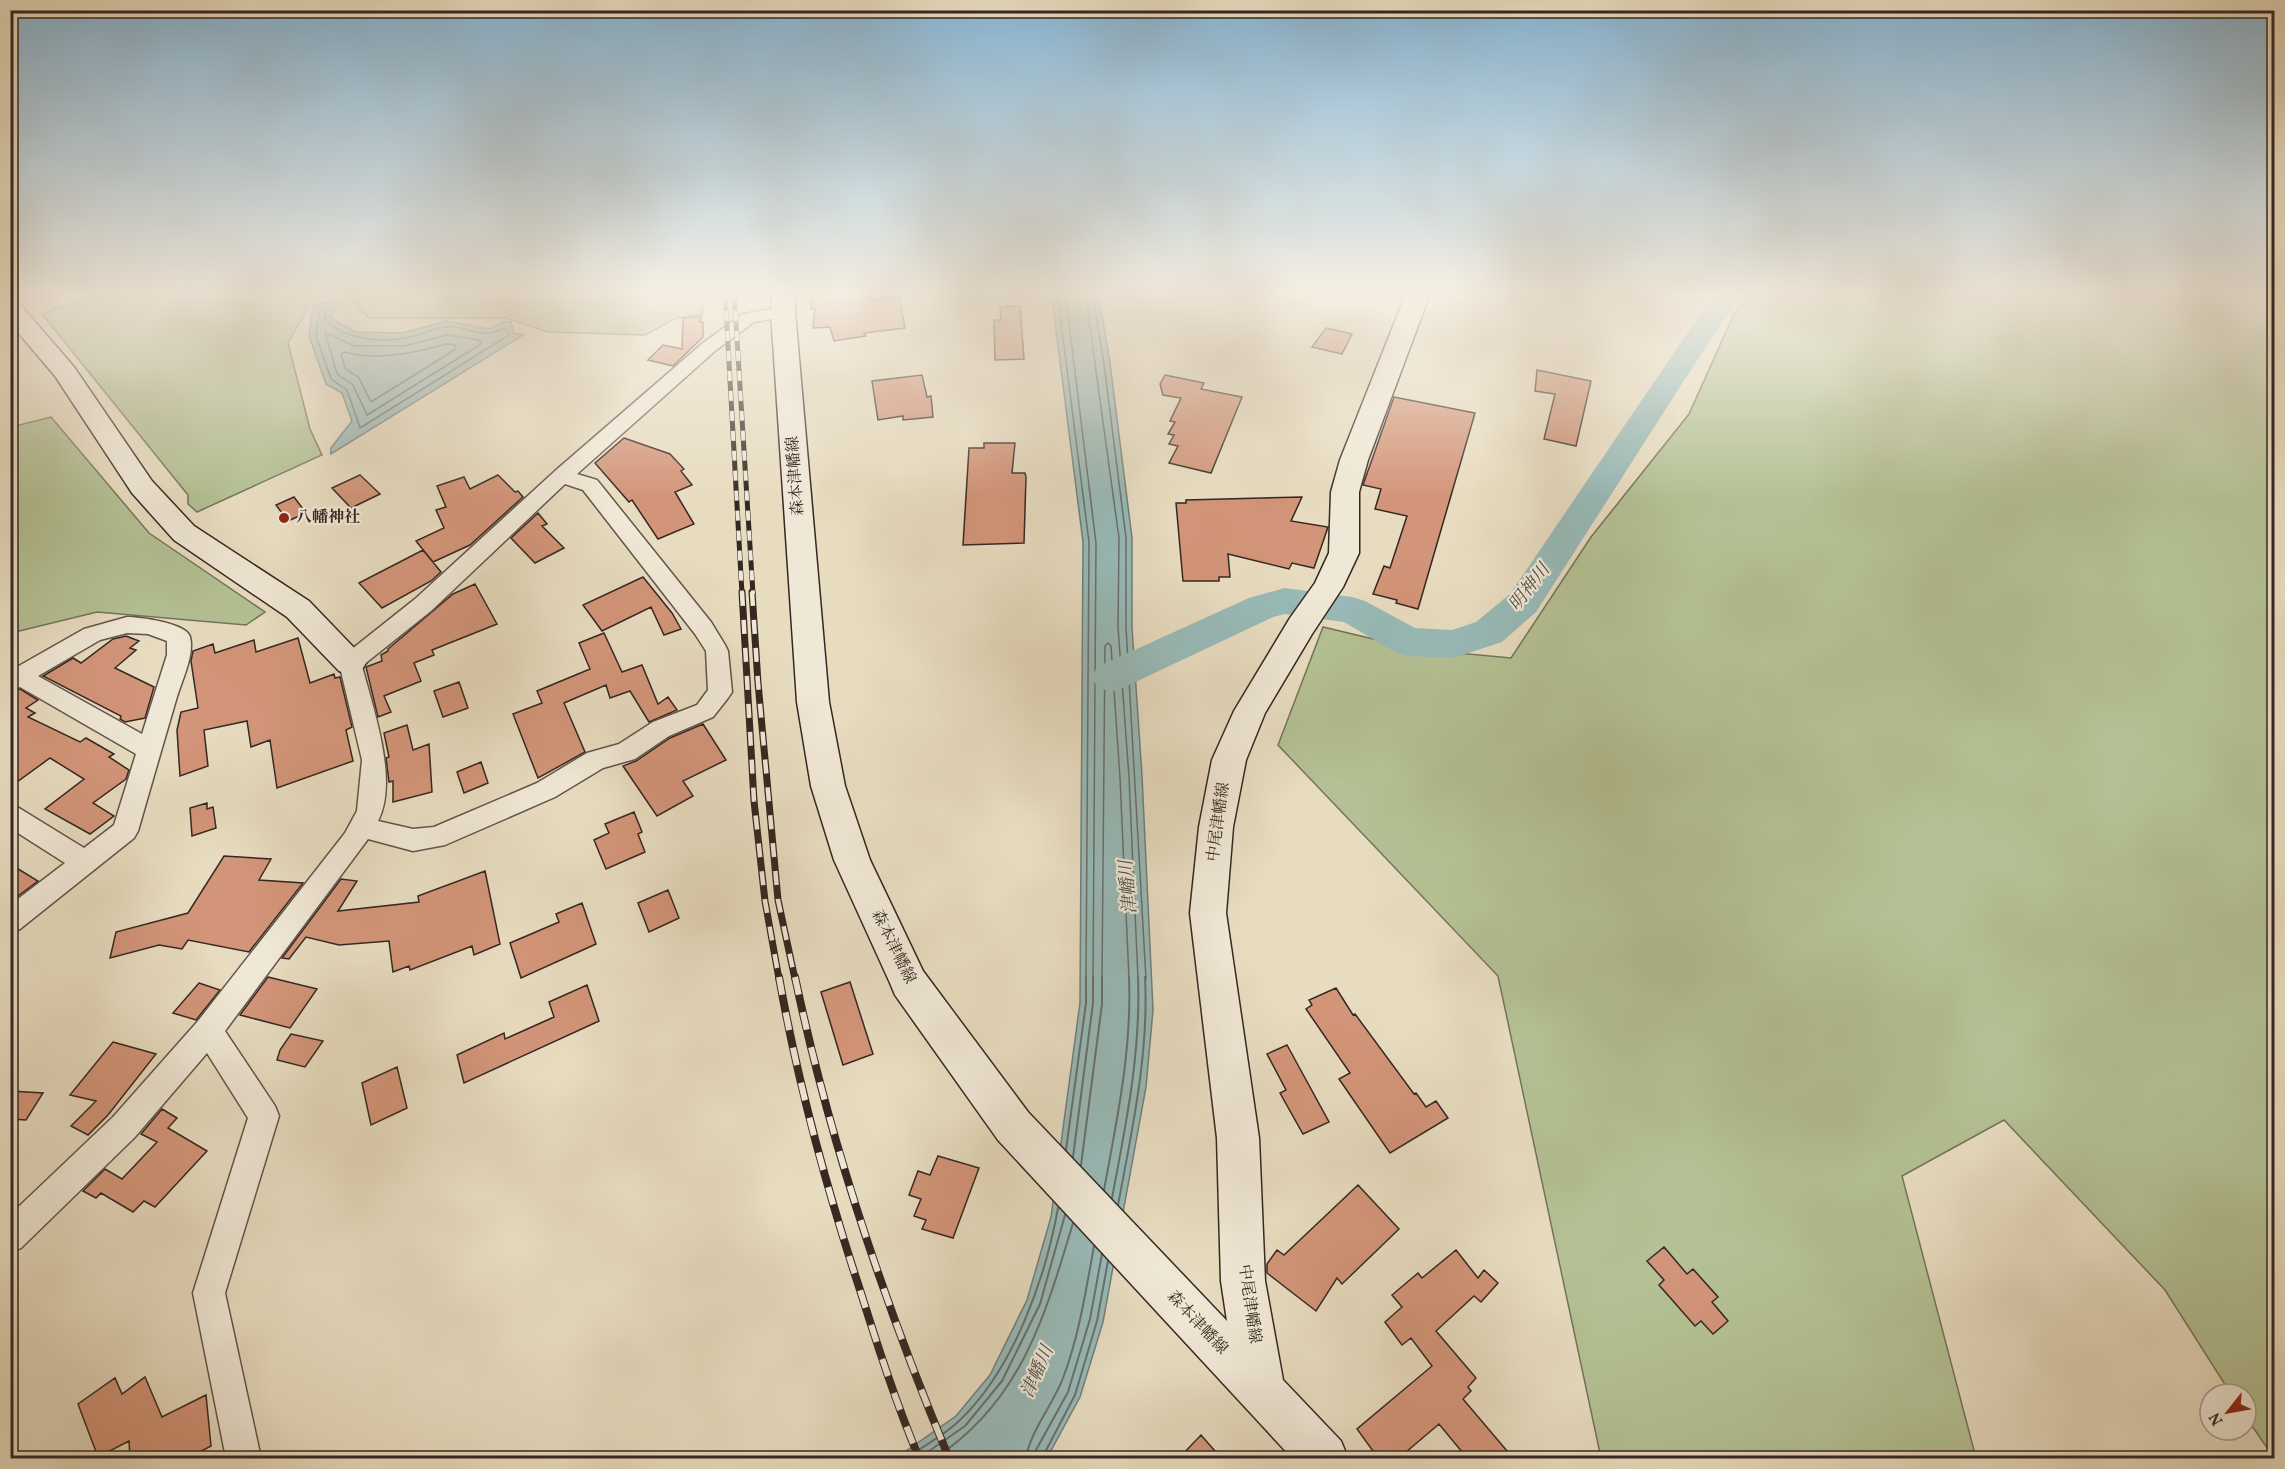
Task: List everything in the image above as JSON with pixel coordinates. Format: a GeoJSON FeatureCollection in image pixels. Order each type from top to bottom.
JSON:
{"type":"FeatureCollection","features":[{"type":"Feature","properties":{"kind":"main road"},"geometry":{"type":"LineString","coordinates":[[54,360],[142,487],[184,533],[298,609],[350,663]]}},
{"type":"Feature","properties":{"kind":"main road","name":"森本津幡線"},"geometry":{"type":"LineString","coordinates":[[788,360],[813,702],[828,786],[852,860],[909,982],[1013,1126],[1322,1457]]}},
{"type":"Feature","properties":{"kind":"main road","name":"中尾津幡線"},"geometry":{"type":"LineString","coordinates":[[1262,1393],[1243,1281],[1238,1138],[1208,913],[1216,827],[1229,760],[1250,711],[1301,626],[1328,587],[1344,553],[1345,492],[1354,460],[1393,360]]}},
{"type":"Feature","properties":{"kind":"street"},"geometry":{"type":"LineString","coordinates":[[10,1237],[124,1127],[208,1030],[354,841],[370,812],[374,760],[350,663],[423,605],[562,476],[697,360]]}},
{"type":"Feature","properties":{"kind":"street"},"geometry":{"type":"LineString","coordinates":[[362,827],[413,840],[436,837],[546,790],[596,760],[626,752],[661,729],[705,711],[720,692],[717,651],[703,628],[590,485],[562,476]]}},
{"type":"Feature","properties":{"kind":"street"},"geometry":{"type":"LineString","coordinates":[[10,921],[125,831],[151,751],[178,655],[179,637],[144,625],[120,626],[82,639],[16,679]]}},
{"type":"Feature","properties":{"kind":"street"},"geometry":{"type":"LineString","coordinates":[[16,679],[151,751]]}},
{"type":"Feature","properties":{"kind":"street"},"geometry":{"type":"LineString","coordinates":[[10,815],[86,863]]}},
{"type":"Feature","properties":{"kind":"street"},"geometry":{"type":"LineString","coordinates":[[208,1030],[264,1116],[209,1293],[243,1458]]}},
{"type":"Feature","properties":{"kind":"green space"},"geometry":{"type":"Polygon","coordinates":[[[79,360],[292,360],[310,429],[322,455],[197,512],[188,504],[188,495],[79,360]]]}},
{"type":"Feature","properties":{"kind":"green space"},"geometry":{"type":"Polygon","coordinates":[[[1713,360],[2274,360],[2274,1458],[2258,1435],[2258,1382],[2223,1382],[2165,1290],[2004,1120],[1902,1176],[1976,1458],[1601,1458],[1498,976],[1278,745],[1323,627],[1415,649],[1511,658],[1591,537],[1689,414],[1713,360]]]}},
{"type":"Feature","properties":{"kind":"green space"},"geometry":{"type":"Polygon","coordinates":[[[51,417],[149,533],[265,612],[246,625],[97,612],[11,633],[11,427],[51,417]]]}},
{"type":"Feature","properties":{"kind":"water"},"geometry":{"type":"Polygon","coordinates":[[[317,360],[483,360],[331,454],[331,448],[352,421],[342,393],[326,384],[317,360]]]}},
{"type":"Feature","properties":{"kind":"water","name":"津幡川"},"geometry":{"type":"Polygon","coordinates":[[[1060,360],[1109,360],[1132,538],[1132,627],[1142,776],[1153,1010],[1146,1087],[1103,1322],[1080,1397],[1047,1458],[896,1458],[956,1416],[990,1375],[1027,1300],[1051,1217],[1080,1003],[1083,542],[1060,360]]]}},
{"type":"Feature","properties":{"kind":"building"},"geometry":{"type":"Polygon","coordinates":[[[648,360],[680,360],[673,366],[648,360]]]}},
{"type":"Feature","properties":{"kind":"building"},"geometry":{"type":"Polygon","coordinates":[[[1537,370],[1591,381],[1576,446],[1544,439],[1555,394],[1535,391],[1537,370]]]}},
{"type":"Feature","properties":{"kind":"building"},"geometry":{"type":"Polygon","coordinates":[[[922,375],[927,397],[931,396],[933,417],[903,420],[903,416],[878,420],[872,381],[922,375]]]}},
{"type":"Feature","properties":{"kind":"building"},"geometry":{"type":"Polygon","coordinates":[[[1165,375],[1204,383],[1201,389],[1242,397],[1211,473],[1169,463],[1178,446],[1169,444],[1174,435],[1168,434],[1175,422],[1170,421],[1181,398],[1163,395],[1160,384],[1165,375]]]}},
{"type":"Feature","properties":{"kind":"building"},"geometry":{"type":"Polygon","coordinates":[[[1394,397],[1475,413],[1418,609],[1396,603],[1397,600],[1373,594],[1384,566],[1390,568],[1407,516],[1375,509],[1381,489],[1363,485],[1394,397]]]}},
{"type":"Feature","properties":{"kind":"building"},"geometry":{"type":"Polygon","coordinates":[[[624,438],[670,454],[684,469],[681,471],[692,485],[675,492],[694,524],[658,539],[632,500],[629,502],[595,463],[624,438]]]}},
{"type":"Feature","properties":{"kind":"building"},"geometry":{"type":"Polygon","coordinates":[[[984,443],[1015,443],[1012,473],[1025,473],[1026,477],[1024,543],[963,545],[969,448],[984,448],[984,443]]]}},
{"type":"Feature","properties":{"kind":"building"},"geometry":{"type":"Polygon","coordinates":[[[360,475],[380,494],[351,508],[332,488],[360,475]]]}},
{"type":"Feature","properties":{"kind":"building"},"geometry":{"type":"Polygon","coordinates":[[[498,475],[523,497],[470,545],[433,562],[416,541],[444,528],[436,510],[446,507],[437,486],[464,477],[470,489],[498,475]]]}},
{"type":"Feature","properties":{"kind":"building"},"geometry":{"type":"Polygon","coordinates":[[[294,497],[306,513],[288,521],[276,505],[294,497]]]}},
{"type":"Feature","properties":{"kind":"building"},"geometry":{"type":"Polygon","coordinates":[[[1302,497],[1291,521],[1328,527],[1314,568],[1292,563],[1289,569],[1228,554],[1230,577],[1219,577],[1219,581],[1183,581],[1176,503],[1186,503],[1186,500],[1302,497]]]}},
{"type":"Feature","properties":{"kind":"building"},"geometry":{"type":"Polygon","coordinates":[[[538,513],[547,524],[542,526],[564,548],[535,563],[511,538],[538,513]]]}},
{"type":"Feature","properties":{"kind":"building"},"geometry":{"type":"Polygon","coordinates":[[[423,550],[441,572],[431,581],[382,608],[359,583],[423,550]]]}},
{"type":"Feature","properties":{"kind":"building"},"geometry":{"type":"Polygon","coordinates":[[[643,577],[672,613],[681,629],[664,635],[651,607],[602,631],[583,605],[643,577]]]}},
{"type":"Feature","properties":{"kind":"building"},"geometry":{"type":"Polygon","coordinates":[[[475,584],[497,624],[432,650],[434,655],[414,663],[421,681],[384,696],[391,712],[378,717],[366,667],[382,661],[381,655],[453,594],[475,584]]]}},
{"type":"Feature","properties":{"kind":"building"},"geometry":{"type":"Polygon","coordinates":[[[604,633],[622,672],[642,665],[658,704],[668,697],[677,710],[649,722],[630,691],[610,698],[606,685],[564,703],[585,752],[538,778],[513,714],[542,703],[537,691],[590,669],[579,643],[604,633]]]}},
{"type":"Feature","properties":{"kind":"building"},"geometry":{"type":"Polygon","coordinates":[[[126,636],[139,641],[130,648],[136,650],[115,668],[154,687],[145,718],[125,722],[120,719],[121,716],[43,676],[73,658],[81,663],[113,639],[126,636]]]}},
{"type":"Feature","properties":{"kind":"building"},"geometry":{"type":"Polygon","coordinates":[[[298,638],[310,683],[334,674],[335,678],[340,677],[352,727],[346,730],[353,761],[277,788],[270,740],[251,747],[247,721],[204,730],[208,766],[180,776],[177,730],[181,712],[198,708],[191,661],[193,651],[213,644],[215,653],[254,640],[256,652],[298,638]]]}},
{"type":"Feature","properties":{"kind":"building"},"geometry":{"type":"Polygon","coordinates":[[[459,682],[468,708],[443,717],[434,691],[459,682]]]}},
{"type":"Feature","properties":{"kind":"building"},"geometry":{"type":"Polygon","coordinates":[[[20,689],[38,700],[26,708],[35,713],[28,717],[80,742],[86,738],[114,754],[109,757],[129,770],[126,779],[93,803],[114,816],[90,834],[45,809],[84,779],[50,758],[10,787],[10,693],[20,689]]]}},
{"type":"Feature","properties":{"kind":"building"},"geometry":{"type":"Polygon","coordinates":[[[703,724],[726,760],[683,781],[693,796],[657,816],[623,766],[636,761],[670,738],[703,724]]]}},
{"type":"Feature","properties":{"kind":"building"},"geometry":{"type":"Polygon","coordinates":[[[407,725],[413,750],[429,744],[432,792],[393,802],[393,781],[389,782],[386,758],[389,757],[384,733],[407,725]]]}},
{"type":"Feature","properties":{"kind":"building"},"geometry":{"type":"Polygon","coordinates":[[[481,762],[488,783],[464,793],[457,772],[481,762]]]}},
{"type":"Feature","properties":{"kind":"building"},"geometry":{"type":"Polygon","coordinates":[[[207,803],[207,809],[213,807],[216,828],[192,836],[190,808],[207,803]]]}},
{"type":"Feature","properties":{"kind":"building"},"geometry":{"type":"Polygon","coordinates":[[[634,812],[642,832],[638,834],[645,852],[606,869],[594,840],[609,833],[605,824],[634,812]]]}},
{"type":"Feature","properties":{"kind":"building"},"geometry":{"type":"Polygon","coordinates":[[[224,856],[271,859],[259,880],[303,883],[249,952],[188,940],[182,949],[159,945],[110,958],[116,932],[188,913],[224,856]]]}},
{"type":"Feature","properties":{"kind":"building"},"geometry":{"type":"Polygon","coordinates":[[[10,864],[38,881],[10,902],[10,864]]]}},
{"type":"Feature","properties":{"kind":"building"},"geometry":{"type":"Polygon","coordinates":[[[485,871],[500,944],[474,955],[472,946],[410,970],[409,966],[393,972],[389,941],[339,945],[306,937],[289,959],[282,958],[341,879],[357,881],[338,911],[419,902],[418,896],[485,871]]]}},
{"type":"Feature","properties":{"kind":"building"},"geometry":{"type":"Polygon","coordinates":[[[668,890],[679,918],[649,932],[638,903],[668,890]]]}},
{"type":"Feature","properties":{"kind":"building"},"geometry":{"type":"Polygon","coordinates":[[[582,903],[596,944],[521,978],[510,943],[559,922],[556,914],[582,903]]]}},
{"type":"Feature","properties":{"kind":"building"},"geometry":{"type":"Polygon","coordinates":[[[268,977],[317,989],[290,1028],[240,1015],[268,977]]]}},
{"type":"Feature","properties":{"kind":"building"},"geometry":{"type":"Polygon","coordinates":[[[850,982],[873,1054],[843,1065],[821,992],[850,982]]]}},
{"type":"Feature","properties":{"kind":"building"},"geometry":{"type":"Polygon","coordinates":[[[199,983],[220,990],[196,1020],[173,1013],[199,983]]]}},
{"type":"Feature","properties":{"kind":"building"},"geometry":{"type":"Polygon","coordinates":[[[587,985],[599,1021],[464,1083],[457,1055],[504,1033],[505,1039],[554,1017],[549,1002],[587,985]]]}},
{"type":"Feature","properties":{"kind":"building"},"geometry":{"type":"Polygon","coordinates":[[[1336,988],[1353,1015],[1355,1014],[1414,1094],[1416,1093],[1426,1107],[1436,1101],[1448,1118],[1390,1153],[1339,1079],[1350,1073],[1306,1009],[1312,1005],[1309,1000],[1336,988]]]}},
{"type":"Feature","properties":{"kind":"building"},"geometry":{"type":"Polygon","coordinates":[[[291,1034],[323,1041],[305,1067],[277,1060],[280,1050],[291,1034]]]}},
{"type":"Feature","properties":{"kind":"building"},"geometry":{"type":"Polygon","coordinates":[[[113,1042],[156,1054],[108,1115],[88,1135],[71,1126],[96,1101],[70,1095],[113,1042]]]}},
{"type":"Feature","properties":{"kind":"building"},"geometry":{"type":"Polygon","coordinates":[[[1287,1045],[1329,1122],[1303,1134],[1280,1093],[1286,1090],[1267,1054],[1287,1045]]]}},
{"type":"Feature","properties":{"kind":"building"},"geometry":{"type":"Polygon","coordinates":[[[397,1067],[407,1108],[371,1125],[362,1083],[397,1067]]]}},
{"type":"Feature","properties":{"kind":"building"},"geometry":{"type":"Polygon","coordinates":[[[10,1091],[43,1093],[26,1120],[10,1119],[10,1091]]]}},
{"type":"Feature","properties":{"kind":"building"},"geometry":{"type":"Polygon","coordinates":[[[162,1109],[177,1118],[168,1128],[207,1151],[155,1207],[144,1201],[133,1212],[101,1193],[96,1198],[83,1191],[105,1169],[122,1179],[157,1142],[141,1134],[162,1109]]]}},
{"type":"Feature","properties":{"kind":"building"},"geometry":{"type":"Polygon","coordinates":[[[938,1156],[979,1168],[953,1238],[922,1229],[926,1220],[914,1216],[921,1199],[909,1195],[918,1171],[930,1175],[938,1156]]]}},
{"type":"Feature","properties":{"kind":"building"},"geometry":{"type":"Polygon","coordinates":[[[1358,1185],[1399,1229],[1342,1284],[1337,1278],[1316,1311],[1267,1273],[1267,1264],[1277,1250],[1284,1255],[1358,1185]]]}},
{"type":"Feature","properties":{"kind":"building"},"geometry":{"type":"Polygon","coordinates":[[[1664,1247],[1687,1274],[1693,1269],[1718,1297],[1712,1302],[1728,1321],[1713,1334],[1701,1321],[1695,1326],[1659,1285],[1664,1280],[1647,1261],[1664,1247]]]}},
{"type":"Feature","properties":{"kind":"building"},"geometry":{"type":"Polygon","coordinates":[[[1456,1250],[1478,1278],[1484,1270],[1498,1283],[1481,1302],[1474,1296],[1436,1331],[1476,1378],[1468,1387],[1471,1391],[1463,1399],[1513,1458],[1467,1458],[1439,1424],[1399,1458],[1378,1458],[1357,1429],[1432,1366],[1411,1338],[1402,1345],[1385,1322],[1402,1307],[1392,1295],[1418,1273],[1422,1278],[1456,1250]]]}},
{"type":"Feature","properties":{"kind":"building"},"geometry":{"type":"Polygon","coordinates":[[[145,1377],[162,1417],[206,1395],[211,1446],[188,1458],[130,1458],[129,1441],[98,1457],[78,1404],[115,1378],[122,1394],[145,1377]]]}},
{"type":"Feature","properties":{"kind":"building"},"geometry":{"type":"Polygon","coordinates":[[[1201,1435],[1221,1458],[1179,1458],[1201,1435]]]}},
{"type":"Feature","properties":{"kind":"waterway","name":"明神川"},"geometry":{"type":"LineString","coordinates":[[1111,677],[1262,607],[1285,601],[1352,610],[1408,642],[1453,644],[1489,632],[1523,603],[1682,360]]}},
{"type":"Feature","properties":{"kind":"railway"},"geometry":{"type":"LineString","coordinates":[[729,360],[742,594]]}},
{"type":"Feature","properties":{"kind":"railway"},"geometry":{"type":"LineString","coordinates":[[738,360],[753,594]]}},
{"type":"Feature","properties":{"kind":"railway"},"geometry":{"type":"LineString","coordinates":[[742,592],[754,801],[765,901],[779,979]]}},
{"type":"Feature","properties":{"kind":"railway"},"geometry":{"type":"LineString","coordinates":[[752,592],[778,900],[795,979]]}},
{"type":"Feature","properties":{"kind":"railway"},"geometry":{"type":"LineString","coordinates":[[779,977],[804,1096],[836,1213],[888,1375],[919,1458]]}},
{"type":"Feature","properties":{"kind":"railway"},"geometry":{"type":"LineString","coordinates":[[795,977],[824,1099],[861,1221],[903,1341],[949,1458]]}},
{"type":"Feature","properties":{"kind":"place","name":"八幡神社"},"geometry":{"type":"Point","coordinates":[284,518]}}]}
